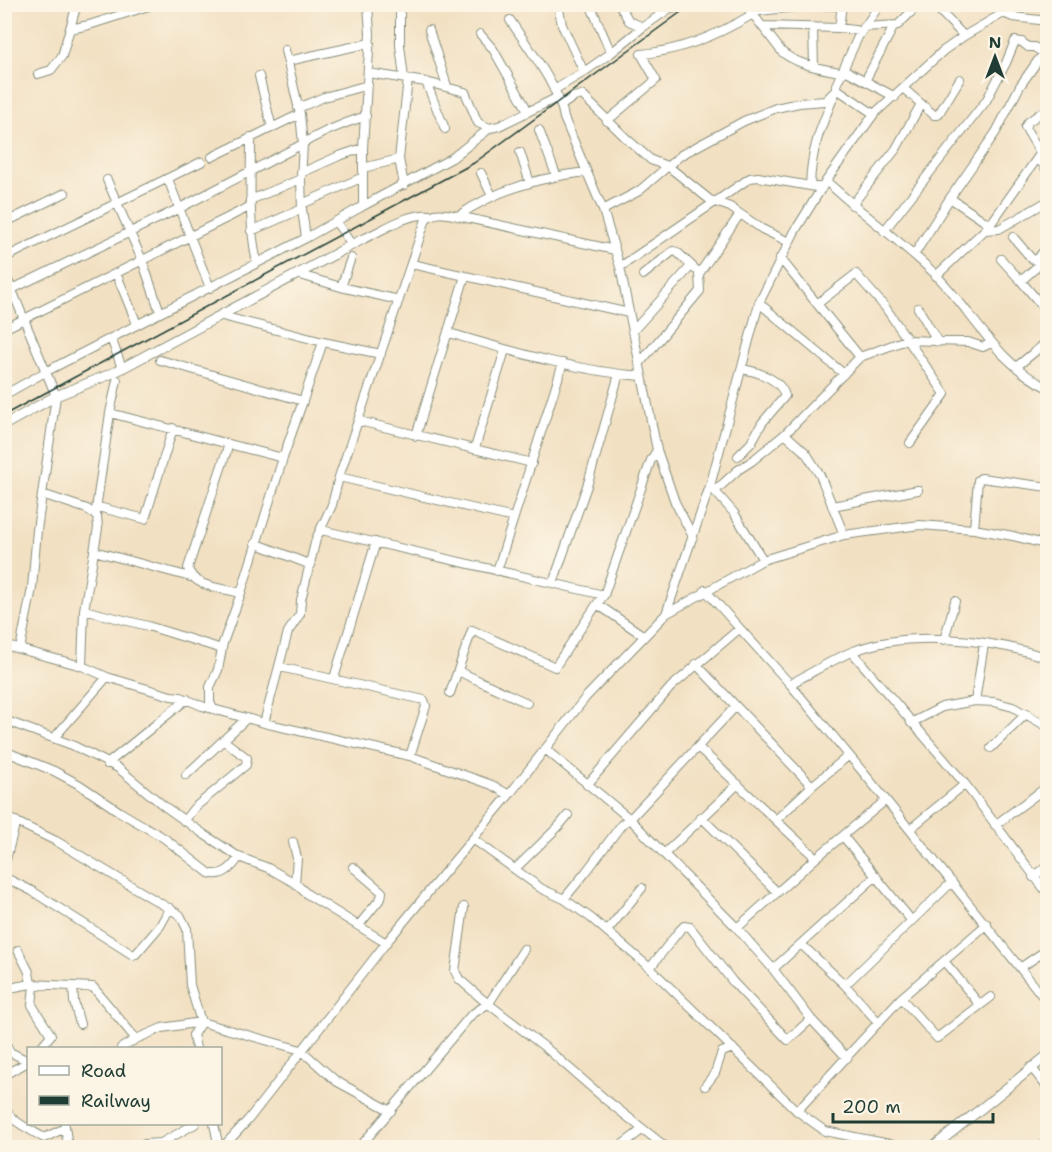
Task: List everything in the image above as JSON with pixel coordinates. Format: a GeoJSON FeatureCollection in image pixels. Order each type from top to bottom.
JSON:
{"type":"FeatureCollection","features":[{"type":"Feature","properties":{"kind":"main road"},"geometry":{"type":"LineString","coordinates":[[4,425],[56,396],[122,368],[363,239]]}},
{"type":"Feature","properties":{"kind":"main road"},"geometry":{"type":"LineString","coordinates":[[932,1148],[1047,1054]]}},
{"type":"Feature","properties":{"kind":"street"},"geometry":{"type":"LineString","coordinates":[[39,74],[51,70],[62,56],[77,4]]}},
{"type":"Feature","properties":{"kind":"street"},"geometry":{"type":"LineString","coordinates":[[70,29],[154,4]]}},
{"type":"Feature","properties":{"kind":"street"},"geometry":{"type":"LineString","coordinates":[[363,206],[363,148],[370,43],[368,4]]}},
{"type":"Feature","properties":{"kind":"street"},"geometry":{"type":"LineString","coordinates":[[558,4],[562,25],[584,72]]}},
{"type":"Feature","properties":{"kind":"street"},"geometry":{"type":"LineString","coordinates":[[590,4],[611,54]]}},
{"type":"Feature","properties":{"kind":"street"},"geometry":{"type":"LineString","coordinates":[[619,4],[629,21],[643,27]]}},
{"type":"Feature","properties":{"kind":"street"},"geometry":{"type":"LineString","coordinates":[[661,4],[673,6],[693,4]]}},
{"type":"Feature","properties":{"kind":"street"},"geometry":{"type":"LineString","coordinates":[[745,4],[789,57],[814,66],[844,72],[895,97]]}},
{"type":"Feature","properties":{"kind":"street"},"geometry":{"type":"LineString","coordinates":[[810,186],[810,164],[815,140],[837,89],[836,85],[863,29],[880,4]]}},
{"type":"Feature","properties":{"kind":"street"},"geometry":{"type":"LineString","coordinates":[[762,26],[863,29],[894,26],[901,23],[919,4]]}},
{"type":"Feature","properties":{"kind":"street"},"geometry":{"type":"LineString","coordinates":[[933,4],[964,36]]}},
{"type":"Feature","properties":{"kind":"street"},"geometry":{"type":"LineString","coordinates":[[608,121],[656,80],[641,54],[676,49],[729,28],[752,13],[814,5],[841,5],[839,28]]}},
{"type":"Feature","properties":{"kind":"street"},"geometry":{"type":"LineString","coordinates":[[666,614],[713,488],[759,303],[789,242],[824,185],[874,114],[944,51],[964,36],[1016,5]]}},
{"type":"Feature","properties":{"kind":"street"},"geometry":{"type":"LineString","coordinates":[[4,396],[47,371],[404,185],[452,158],[490,128],[558,97],[584,72],[673,6]]}},
{"type":"Feature","properties":{"kind":"street"},"geometry":{"type":"LineString","coordinates":[[1004,13],[1019,18],[1047,21]]}},
{"type":"Feature","properties":{"kind":"street"},"geometry":{"type":"LineString","coordinates":[[400,14],[400,45],[406,79],[399,159],[404,185]]}},
{"type":"Feature","properties":{"kind":"street"},"geometry":{"type":"LineString","coordinates":[[510,20],[558,97],[564,118],[603,210],[620,267],[657,450],[675,502],[693,537]]}},
{"type":"Feature","properties":{"kind":"street"},"geometry":{"type":"LineString","coordinates":[[865,81],[894,26]]}},
{"type":"Feature","properties":{"kind":"street"},"geometry":{"type":"LineString","coordinates":[[813,28],[814,66]]}},
{"type":"Feature","properties":{"kind":"street"},"geometry":{"type":"LineString","coordinates":[[429,30],[447,86]]}},
{"type":"Feature","properties":{"kind":"street"},"geometry":{"type":"LineString","coordinates":[[480,34],[493,49],[528,111]]}},
{"type":"Feature","properties":{"kind":"street"},"geometry":{"type":"LineString","coordinates":[[884,231],[986,101],[1015,41],[1042,52],[1045,55],[1039,59],[1020,86],[996,132],[914,255]]}},
{"type":"Feature","properties":{"kind":"street"},"geometry":{"type":"LineString","coordinates":[[288,61],[370,43]]}},
{"type":"Feature","properties":{"kind":"street"},"geometry":{"type":"LineString","coordinates":[[285,50],[299,111],[303,144],[301,176],[306,238]]}},
{"type":"Feature","properties":{"kind":"street"},"geometry":{"type":"LineString","coordinates":[[368,73],[447,86],[465,92],[478,123],[490,128]]}},
{"type":"Feature","properties":{"kind":"street"},"geometry":{"type":"LineString","coordinates":[[259,76],[272,128]]}},
{"type":"Feature","properties":{"kind":"street"},"geometry":{"type":"LineString","coordinates":[[903,88],[934,115],[938,114],[960,79]]}},
{"type":"Feature","properties":{"kind":"street"},"geometry":{"type":"LineString","coordinates":[[426,82],[446,129]]}},
{"type":"Feature","properties":{"kind":"street"},"geometry":{"type":"LineString","coordinates":[[212,157],[272,128],[324,97],[368,85]]}},
{"type":"Feature","properties":{"kind":"street"},"geometry":{"type":"LineString","coordinates":[[837,89],[874,114]]}},
{"type":"Feature","properties":{"kind":"street"},"geometry":{"type":"LineString","coordinates":[[603,210],[639,191],[681,155],[744,121],[776,108],[825,101],[837,89]]}},
{"type":"Feature","properties":{"kind":"street"},"geometry":{"type":"LineString","coordinates":[[558,97],[574,98],[582,95],[651,160],[669,167],[710,200],[730,207],[762,229],[789,242]]}},
{"type":"Feature","properties":{"kind":"street"},"geometry":{"type":"LineString","coordinates":[[852,205],[896,149],[921,104]]}},
{"type":"Feature","properties":{"kind":"street"},"geometry":{"type":"LineString","coordinates":[[1047,108],[1028,122],[1025,127],[1042,153],[1047,172]]}},
{"type":"Feature","properties":{"kind":"street"},"geometry":{"type":"LineString","coordinates":[[8,291],[178,209],[335,126],[366,116]]}},
{"type":"Feature","properties":{"kind":"street"},"geometry":{"type":"LineString","coordinates":[[539,130],[556,175]]}},
{"type":"Feature","properties":{"kind":"street"},"geometry":{"type":"LineString","coordinates":[[251,137],[249,203],[257,263]]}},
{"type":"Feature","properties":{"kind":"street"},"geometry":{"type":"LineString","coordinates":[[4,329],[190,238],[249,203],[339,156],[363,148]]}},
{"type":"Feature","properties":{"kind":"street"},"geometry":{"type":"LineString","coordinates":[[520,152],[530,183]]}},
{"type":"Feature","properties":{"kind":"street"},"geometry":{"type":"LineString","coordinates":[[936,276],[987,228],[1042,153]]}},
{"type":"Feature","properties":{"kind":"street"},"geometry":{"type":"LineString","coordinates":[[363,168],[399,159]]}},
{"type":"Feature","properties":{"kind":"street"},"geometry":{"type":"LineString","coordinates":[[4,258],[118,205],[201,162]]}},
{"type":"Feature","properties":{"kind":"street"},"geometry":{"type":"LineString","coordinates":[[458,216],[492,196],[556,175],[586,172]]}},
{"type":"Feature","properties":{"kind":"street"},"geometry":{"type":"LineString","coordinates":[[481,173],[492,196]]}},
{"type":"Feature","properties":{"kind":"street"},"geometry":{"type":"LineString","coordinates":[[251,231],[363,177]]}},
{"type":"Feature","properties":{"kind":"street"},"geometry":{"type":"LineString","coordinates":[[620,267],[750,178],[758,177],[810,186],[824,185],[914,255],[936,276],[991,343],[1016,367],[1047,388]]}},
{"type":"Feature","properties":{"kind":"street"},"geometry":{"type":"LineString","coordinates":[[168,179],[210,288]]}},
{"type":"Feature","properties":{"kind":"street"},"geometry":{"type":"LineString","coordinates":[[107,180],[142,260],[160,312]]}},
{"type":"Feature","properties":{"kind":"street"},"geometry":{"type":"LineString","coordinates":[[4,223],[65,193]]}},
{"type":"Feature","properties":{"kind":"street"},"geometry":{"type":"LineString","coordinates":[[950,198],[987,228],[999,229],[1047,201]]}},
{"type":"Feature","properties":{"kind":"street"},"geometry":{"type":"LineString","coordinates":[[363,239],[410,217],[437,213],[615,250]]}},
{"type":"Feature","properties":{"kind":"street"},"geometry":{"type":"LineString","coordinates":[[639,364],[700,291],[699,273],[740,214]]}},
{"type":"Feature","properties":{"kind":"street"},"geometry":{"type":"LineString","coordinates":[[264,723],[288,632],[300,614],[301,600],[316,539],[332,505],[339,477],[426,219],[430,215]]}},
{"type":"Feature","properties":{"kind":"street"},"geometry":{"type":"LineString","coordinates":[[336,222],[352,245]]}},
{"type":"Feature","properties":{"kind":"street"},"geometry":{"type":"LineString","coordinates":[[1013,237],[1031,258],[1040,264],[1021,281]]}},
{"type":"Feature","properties":{"kind":"street"},"geometry":{"type":"LineString","coordinates":[[1037,261],[1047,248]]}},
{"type":"Feature","properties":{"kind":"street"},"geometry":{"type":"LineString","coordinates":[[643,275],[673,251],[677,252],[699,273]]}},
{"type":"Feature","properties":{"kind":"street"},"geometry":{"type":"LineString","coordinates":[[341,287],[351,258]]}},
{"type":"Feature","properties":{"kind":"street"},"geometry":{"type":"LineString","coordinates":[[780,258],[860,357]]}},
{"type":"Feature","properties":{"kind":"street"},"geometry":{"type":"LineString","coordinates":[[1001,259],[1046,307]]}},
{"type":"Feature","properties":{"kind":"street"},"geometry":{"type":"LineString","coordinates":[[412,264],[629,313]]}},
{"type":"Feature","properties":{"kind":"street"},"geometry":{"type":"LineString","coordinates":[[632,332],[691,266]]}},
{"type":"Feature","properties":{"kind":"street"},"geometry":{"type":"LineString","coordinates":[[4,271],[8,291],[25,319],[56,396],[37,530],[32,588],[20,649]]}},
{"type":"Feature","properties":{"kind":"street"},"geometry":{"type":"LineString","coordinates":[[116,273],[137,324]]}},
{"type":"Feature","properties":{"kind":"street"},"geometry":{"type":"LineString","coordinates":[[297,274],[399,300]]}},
{"type":"Feature","properties":{"kind":"street"},"geometry":{"type":"LineString","coordinates":[[817,304],[856,274],[885,307],[945,394],[910,443]]}},
{"type":"Feature","properties":{"kind":"street"},"geometry":{"type":"LineString","coordinates":[[416,436],[465,276]]}},
{"type":"Feature","properties":{"kind":"street"},"geometry":{"type":"LineString","coordinates":[[759,303],[844,374]]}},
{"type":"Feature","properties":{"kind":"street"},"geometry":{"type":"LineString","coordinates":[[918,308],[938,342]]}},
{"type":"Feature","properties":{"kind":"street"},"geometry":{"type":"LineString","coordinates":[[222,316],[323,342],[381,354]]}},
{"type":"Feature","properties":{"kind":"street"},"geometry":{"type":"LineString","coordinates":[[449,333],[506,350],[563,363],[641,376]]}},
{"type":"Feature","properties":{"kind":"street"},"geometry":{"type":"LineString","coordinates":[[111,338],[122,368]]}},
{"type":"Feature","properties":{"kind":"street"},"geometry":{"type":"LineString","coordinates":[[713,488],[752,461],[785,434],[860,357],[906,339],[968,342],[983,347],[991,343]]}},
{"type":"Feature","properties":{"kind":"street"},"geometry":{"type":"LineString","coordinates":[[1016,367],[1047,341]]}},
{"type":"Feature","properties":{"kind":"street"},"geometry":{"type":"LineString","coordinates":[[213,709],[210,702],[210,687],[218,670],[255,543],[323,342]]}},
{"type":"Feature","properties":{"kind":"street"},"geometry":{"type":"LineString","coordinates":[[475,448],[506,350]]}},
{"type":"Feature","properties":{"kind":"street"},"geometry":{"type":"LineString","coordinates":[[160,360],[303,401]]}},
{"type":"Feature","properties":{"kind":"street"},"geometry":{"type":"LineString","coordinates":[[497,571],[563,363]]}},
{"type":"Feature","properties":{"kind":"street"},"geometry":{"type":"LineString","coordinates":[[738,456],[785,396],[782,389],[765,376],[741,369]]}},
{"type":"Feature","properties":{"kind":"street"},"geometry":{"type":"LineString","coordinates":[[553,583],[589,480],[619,374]]}},
{"type":"Feature","properties":{"kind":"street"},"geometry":{"type":"LineString","coordinates":[[82,666],[84,610],[98,521],[96,510],[117,380]]}},
{"type":"Feature","properties":{"kind":"street"},"geometry":{"type":"LineString","coordinates":[[110,413],[283,458]]}},
{"type":"Feature","properties":{"kind":"street"},"geometry":{"type":"LineString","coordinates":[[359,421],[532,463]]}},
{"type":"Feature","properties":{"kind":"street"},"geometry":{"type":"LineString","coordinates":[[42,494],[96,510],[144,519],[173,428]]}},
{"type":"Feature","properties":{"kind":"street"},"geometry":{"type":"LineString","coordinates":[[785,434],[806,453],[820,475],[844,535]]}},
{"type":"Feature","properties":{"kind":"street"},"geometry":{"type":"LineString","coordinates":[[229,444],[189,562],[189,573],[201,583],[241,593]]}},
{"type":"Feature","properties":{"kind":"street"},"geometry":{"type":"LineString","coordinates":[[450,693],[472,630],[555,667],[604,595],[651,460],[657,450]]}},
{"type":"Feature","properties":{"kind":"street"},"geometry":{"type":"LineString","coordinates":[[339,477],[514,518]]}},
{"type":"Feature","properties":{"kind":"street"},"geometry":{"type":"LineString","coordinates":[[974,529],[978,480],[981,478],[1047,487]]}},
{"type":"Feature","properties":{"kind":"street"},"geometry":{"type":"LineString","coordinates":[[713,488],[734,513],[763,560]]}},
{"type":"Feature","properties":{"kind":"street"},"geometry":{"type":"LineString","coordinates":[[832,506],[918,490]]}},
{"type":"Feature","properties":{"kind":"street"},"geometry":{"type":"LineString","coordinates":[[214,1125],[225,1146],[248,1120],[386,942],[509,795],[586,697],[666,614],[705,590],[763,560],[844,535],[920,525],[974,529],[1047,545]]}},
{"type":"Feature","properties":{"kind":"street"},"geometry":{"type":"LineString","coordinates":[[321,530],[604,595]]}},
{"type":"Feature","properties":{"kind":"street"},"geometry":{"type":"LineString","coordinates":[[334,678],[376,542]]}},
{"type":"Feature","properties":{"kind":"street"},"geometry":{"type":"LineString","coordinates":[[255,543],[311,565]]}},
{"type":"Feature","properties":{"kind":"street"},"geometry":{"type":"LineString","coordinates":[[94,551],[194,578]]}},
{"type":"Feature","properties":{"kind":"street"},"geometry":{"type":"LineString","coordinates":[[705,590],[790,684],[987,924],[1047,1003]]}},
{"type":"Feature","properties":{"kind":"street"},"geometry":{"type":"LineString","coordinates":[[944,640],[956,601]]}},
{"type":"Feature","properties":{"kind":"street"},"geometry":{"type":"LineString","coordinates":[[597,604],[644,636]]}},
{"type":"Feature","properties":{"kind":"street"},"geometry":{"type":"LineString","coordinates":[[84,610],[148,626],[222,650]]}},
{"type":"Feature","properties":{"kind":"street"},"geometry":{"type":"LineString","coordinates":[[586,785],[671,687],[739,629]]}},
{"type":"Feature","properties":{"kind":"street"},"geometry":{"type":"LineString","coordinates":[[790,684],[852,652],[902,639],[944,640],[1004,646],[1047,658]]}},
{"type":"Feature","properties":{"kind":"street"},"geometry":{"type":"LineString","coordinates":[[975,702],[984,644]]}},
{"type":"Feature","properties":{"kind":"street"},"geometry":{"type":"LineString","coordinates":[[4,645],[82,666],[107,677],[264,723],[410,756],[492,785],[509,795]]}},
{"type":"Feature","properties":{"kind":"street"},"geometry":{"type":"LineString","coordinates":[[852,652],[964,784],[1047,894]]}},
{"type":"Feature","properties":{"kind":"street"},"geometry":{"type":"LineString","coordinates":[[696,664],[812,786]]}},
{"type":"Feature","properties":{"kind":"street"},"geometry":{"type":"LineString","coordinates":[[280,667],[424,700],[426,706],[410,756]]}},
{"type":"Feature","properties":{"kind":"street"},"geometry":{"type":"LineString","coordinates":[[458,671],[527,703]]}},
{"type":"Feature","properties":{"kind":"street"},"geometry":{"type":"LineString","coordinates":[[54,738],[107,677]]}},
{"type":"Feature","properties":{"kind":"street"},"geometry":{"type":"LineString","coordinates":[[107,764],[188,699]]}},
{"type":"Feature","properties":{"kind":"street"},"geometry":{"type":"LineString","coordinates":[[911,723],[942,707],[975,702],[1004,704],[1027,713],[1047,726]]}},
{"type":"Feature","properties":{"kind":"street"},"geometry":{"type":"LineString","coordinates":[[564,899],[622,825],[736,706]]}},
{"type":"Feature","properties":{"kind":"street"},"geometry":{"type":"LineString","coordinates":[[992,748],[1027,713]]}},
{"type":"Feature","properties":{"kind":"street"},"geometry":{"type":"LineString","coordinates":[[186,775],[247,718]]}},
{"type":"Feature","properties":{"kind":"street"},"geometry":{"type":"LineString","coordinates":[[4,720],[72,745],[126,774],[184,821],[239,857],[268,868],[295,883],[307,894],[386,942]]}},
{"type":"Feature","properties":{"kind":"street"},"geometry":{"type":"LineString","coordinates":[[184,821],[194,808],[246,765],[247,758],[223,740]]}},
{"type":"Feature","properties":{"kind":"street"},"geometry":{"type":"LineString","coordinates":[[698,747],[816,858]]}},
{"type":"Feature","properties":{"kind":"street"},"geometry":{"type":"LineString","coordinates":[[544,749],[630,819],[737,928],[773,969],[811,1019],[847,1058]]}},
{"type":"Feature","properties":{"kind":"street"},"geometry":{"type":"LineString","coordinates":[[4,751],[61,774],[80,785],[164,838],[209,873],[214,875],[230,870],[239,857]]}},
{"type":"Feature","properties":{"kind":"street"},"geometry":{"type":"LineString","coordinates":[[776,819],[848,756]]}},
{"type":"Feature","properties":{"kind":"street"},"geometry":{"type":"LineString","coordinates":[[664,854],[738,784]]}},
{"type":"Feature","properties":{"kind":"street"},"geometry":{"type":"LineString","coordinates":[[910,829],[964,784]]}},
{"type":"Feature","properties":{"kind":"street"},"geometry":{"type":"LineString","coordinates":[[995,825],[1047,786]]}},
{"type":"Feature","properties":{"kind":"street"},"geometry":{"type":"LineString","coordinates":[[737,928],[886,800]]}},
{"type":"Feature","properties":{"kind":"street"},"geometry":{"type":"LineString","coordinates":[[515,869],[568,815]]}},
{"type":"Feature","properties":{"kind":"street"},"geometry":{"type":"LineString","coordinates":[[4,816],[56,842],[180,915],[187,929],[190,985],[201,1022],[193,1035],[196,1047]]}},
{"type":"Feature","properties":{"kind":"street"},"geometry":{"type":"LineString","coordinates":[[701,817],[777,892]]}},
{"type":"Feature","properties":{"kind":"street"},"geometry":{"type":"LineString","coordinates":[[4,867],[16,821]]}},
{"type":"Feature","properties":{"kind":"street"},"geometry":{"type":"LineString","coordinates":[[843,836],[911,920]]}},
{"type":"Feature","properties":{"kind":"street"},"geometry":{"type":"LineString","coordinates":[[473,839],[542,889],[564,899],[607,931],[650,968],[797,1111],[825,1131],[909,1148]]}},
{"type":"Feature","properties":{"kind":"street"},"geometry":{"type":"LineString","coordinates":[[293,842],[297,858],[295,883]]}},
{"type":"Feature","properties":{"kind":"street"},"geometry":{"type":"LineString","coordinates":[[1033,877],[1047,866]]}},
{"type":"Feature","properties":{"kind":"street"},"geometry":{"type":"LineString","coordinates":[[353,867],[382,892],[381,898],[359,926]]}},
{"type":"Feature","properties":{"kind":"street"},"geometry":{"type":"LineString","coordinates":[[773,969],[876,876]]}},
{"type":"Feature","properties":{"kind":"street"},"geometry":{"type":"LineString","coordinates":[[4,878],[32,891],[133,955],[160,926],[170,908]]}},
{"type":"Feature","properties":{"kind":"street"},"geometry":{"type":"LineString","coordinates":[[844,985],[952,882]]}},
{"type":"Feature","properties":{"kind":"street"},"geometry":{"type":"LineString","coordinates":[[607,931],[642,888]]}},
{"type":"Feature","properties":{"kind":"street"},"geometry":{"type":"LineString","coordinates":[[464,907],[455,971],[459,979],[667,1148]]}},
{"type":"Feature","properties":{"kind":"street"},"geometry":{"type":"LineString","coordinates":[[797,1111],[901,998],[987,924]]}},
{"type":"Feature","properties":{"kind":"street"},"geometry":{"type":"LineString","coordinates":[[650,968],[684,926],[690,927],[733,982],[788,1040],[811,1019]]}},
{"type":"Feature","properties":{"kind":"street"},"geometry":{"type":"LineString","coordinates":[[802,945],[878,1022]]}},
{"type":"Feature","properties":{"kind":"street"},"geometry":{"type":"LineString","coordinates":[[1020,968],[1047,949]]}},
{"type":"Feature","properties":{"kind":"street"},"geometry":{"type":"LineString","coordinates":[[18,950],[33,985],[32,1005],[51,1035],[41,1047]]}},
{"type":"Feature","properties":{"kind":"street"},"geometry":{"type":"LineString","coordinates":[[359,1148],[471,1015],[489,1003],[524,950]]}},
{"type":"Feature","properties":{"kind":"street"},"geometry":{"type":"LineString","coordinates":[[944,961],[980,1005]]}},
{"type":"Feature","properties":{"kind":"street"},"geometry":{"type":"LineString","coordinates":[[4,989],[33,985],[93,987],[136,1039]]}},
{"type":"Feature","properties":{"kind":"street"},"geometry":{"type":"LineString","coordinates":[[73,986],[74,1002],[80,1024]]}},
{"type":"Feature","properties":{"kind":"street"},"geometry":{"type":"LineString","coordinates":[[901,998],[937,1038],[991,997]]}},
{"type":"Feature","properties":{"kind":"street"},"geometry":{"type":"LineString","coordinates":[[123,1047],[162,1028],[201,1022],[301,1050],[336,1081],[391,1111]]}},
{"type":"Feature","properties":{"kind":"street"},"geometry":{"type":"LineString","coordinates":[[4,1040],[10,1052],[27,1061]]}},
{"type":"Feature","properties":{"kind":"street"},"geometry":{"type":"LineString","coordinates":[[705,1086],[716,1073],[722,1052],[733,1048]]}},
{"type":"Feature","properties":{"kind":"street"},"geometry":{"type":"LineString","coordinates":[[4,1075],[27,1063]]}},
{"type":"Feature","properties":{"kind":"street"},"geometry":{"type":"LineString","coordinates":[[1031,1067],[1047,1088]]}},
{"type":"Feature","properties":{"kind":"street"},"geometry":{"type":"LineString","coordinates":[[4,1106],[15,1120],[44,1138],[65,1126],[68,1148]]}},
{"type":"Feature","properties":{"kind":"street"},"geometry":{"type":"LineString","coordinates":[[139,1148],[145,1144],[161,1143],[193,1125]]}},
{"type":"Feature","properties":{"kind":"street"},"geometry":{"type":"LineString","coordinates":[[618,1148],[643,1129]]}},
{"type":"Feature","properties":{"kind":"street"},"geometry":{"type":"LineString","coordinates":[[1039,1148],[1047,1141]]}},
{"type":"Feature","properties":{"kind":"railway"},"geometry":{"type":"LineString","coordinates":[[4,415],[474,163],[692,4]]}}]}
